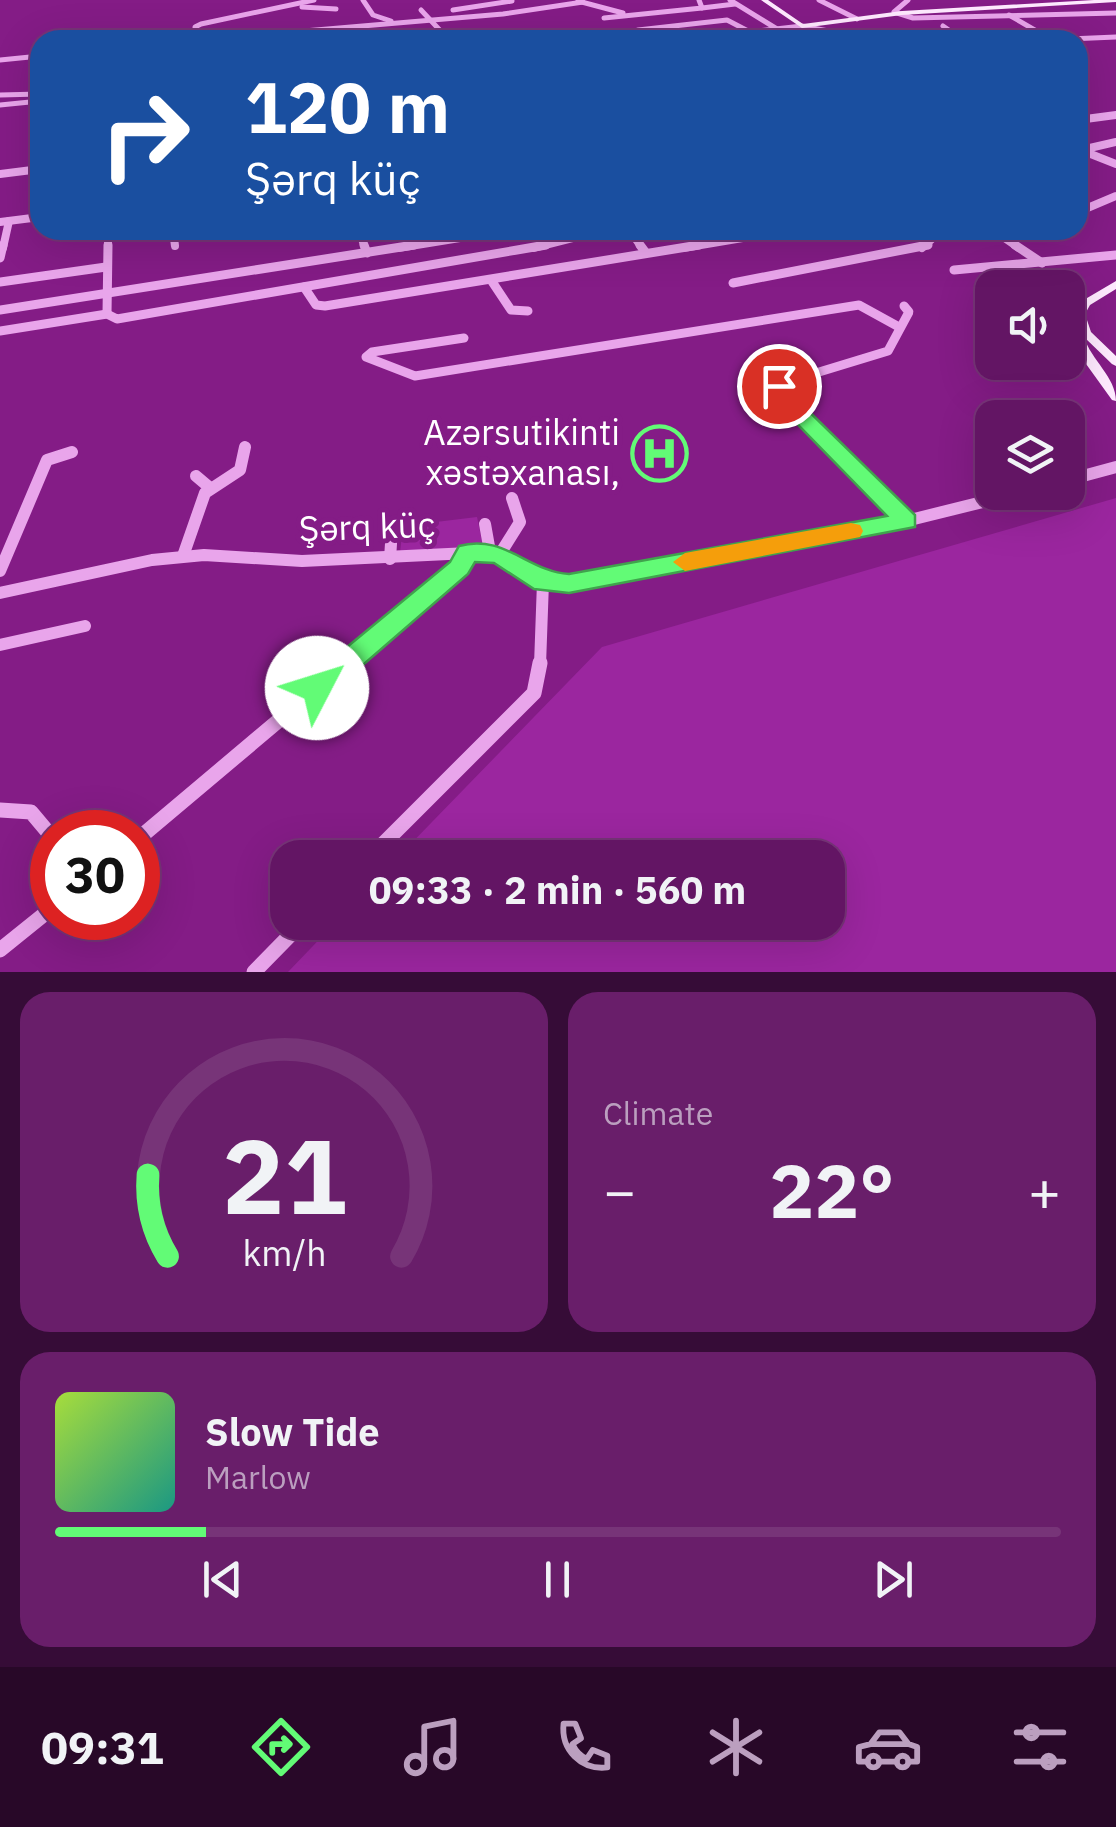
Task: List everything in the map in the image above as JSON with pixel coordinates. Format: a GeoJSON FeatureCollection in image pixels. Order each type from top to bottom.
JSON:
{"type":"FeatureCollection","features":[{"type":"Feature","properties":{"kind":"main road"},"geometry":{"type":"LineString","coordinates":[[764,0],[802,26],[896,14],[1116,0]]}},
{"type":"Feature","properties":{"kind":"main road"},"geometry":{"type":"LineString","coordinates":[[1018,5],[1047,0],[1066,2]]}},
{"type":"Feature","properties":{"kind":"main road"},"geometry":{"type":"LineString","coordinates":[[1116,284],[1085,304],[1086,333],[1116,363]]}},
{"type":"Feature","properties":{"kind":"main road"},"geometry":{"type":"LineString","coordinates":[[1085,352],[1116,397]]}},
{"type":"Feature","properties":{"kind":"main road"},"geometry":{"type":"LineString","coordinates":[[1092,366],[1100,360],[1116,363]]}},
{"type":"Feature","properties":{"kind":"street"},"geometry":{"type":"LineString","coordinates":[[197,30],[197,26],[234,15],[314,0]]}},
{"type":"Feature","properties":{"kind":"street"},"geometry":{"type":"LineString","coordinates":[[363,0],[373,14],[396,22]]}},
{"type":"Feature","properties":{"kind":"street"},"geometry":{"type":"LineString","coordinates":[[313,30],[430,20],[578,0],[628,16],[640,30]]}},
{"type":"Feature","properties":{"kind":"street"},"geometry":{"type":"LineString","coordinates":[[820,0],[857,18]]}},
{"type":"Feature","properties":{"kind":"street"},"geometry":{"type":"LineString","coordinates":[[908,0],[894,11],[896,14],[913,18],[1116,12]]}},
{"type":"Feature","properties":{"kind":"street"},"geometry":{"type":"LineString","coordinates":[[444,1],[453,10]]}},
{"type":"Feature","properties":{"kind":"street"},"geometry":{"type":"LineString","coordinates":[[615,1],[622,8],[616,11]]}},
{"type":"Feature","properties":{"kind":"street"},"geometry":{"type":"LineString","coordinates":[[288,2],[336,9]]}},
{"type":"Feature","properties":{"kind":"street"},"geometry":{"type":"LineString","coordinates":[[440,18],[453,10],[488,2],[512,2]]}},
{"type":"Feature","properties":{"kind":"street"},"geometry":{"type":"LineString","coordinates":[[604,18],[732,2],[777,29]]}},
{"type":"Feature","properties":{"kind":"street"},"geometry":{"type":"LineString","coordinates":[[234,3],[234,15]]}},
{"type":"Feature","properties":{"kind":"street"},"geometry":{"type":"LineString","coordinates":[[267,9],[280,14]]}},
{"type":"Feature","properties":{"kind":"street"},"geometry":{"type":"LineString","coordinates":[[421,10],[440,30]]}},
{"type":"Feature","properties":{"kind":"street"},"geometry":{"type":"LineString","coordinates":[[1086,13],[1099,20]]}},
{"type":"Feature","properties":{"kind":"street"},"geometry":{"type":"LineString","coordinates":[[1009,15],[1034,30]]}},
{"type":"Feature","properties":{"kind":"street"},"geometry":{"type":"LineString","coordinates":[[638,27],[727,20],[746,30]]}},
{"type":"Feature","properties":{"kind":"street"},"geometry":{"type":"LineString","coordinates":[[292,24],[292,30]]}},
{"type":"Feature","properties":{"kind":"street"},"geometry":{"type":"LineString","coordinates":[[768,30],[802,26],[823,30]]}},
{"type":"Feature","properties":{"kind":"street"},"geometry":{"type":"LineString","coordinates":[[943,26],[949,30]]}},
{"type":"Feature","properties":{"kind":"street"},"geometry":{"type":"LineString","coordinates":[[1088,26],[1092,32],[1088,32]]}},
{"type":"Feature","properties":{"kind":"street"},"geometry":{"type":"LineString","coordinates":[[1088,38],[1116,37]]}},
{"type":"Feature","properties":{"kind":"street"},"geometry":{"type":"LineString","coordinates":[[0,60],[30,57]]}},
{"type":"Feature","properties":{"kind":"street"},"geometry":{"type":"LineString","coordinates":[[0,95],[30,96]]}},
{"type":"Feature","properties":{"kind":"street"},"geometry":{"type":"LineString","coordinates":[[0,106],[30,99]]}},
{"type":"Feature","properties":{"kind":"street"},"geometry":{"type":"LineString","coordinates":[[1088,119],[1116,115]]}},
{"type":"Feature","properties":{"kind":"street"},"geometry":{"type":"LineString","coordinates":[[1097,118],[1116,125]]}},
{"type":"Feature","properties":{"kind":"street"},"geometry":{"type":"LineString","coordinates":[[1088,148],[1116,142]]}},
{"type":"Feature","properties":{"kind":"street"},"geometry":{"type":"LineString","coordinates":[[1088,154],[1116,164]]}},
{"type":"Feature","properties":{"kind":"street"},"geometry":{"type":"LineString","coordinates":[[0,174],[30,170]]}},
{"type":"Feature","properties":{"kind":"street"},"geometry":{"type":"LineString","coordinates":[[1088,208],[1116,196]]}},
{"type":"Feature","properties":{"kind":"street"},"geometry":{"type":"LineString","coordinates":[[0,258],[4,221],[30,218]]}},
{"type":"Feature","properties":{"kind":"street"},"geometry":{"type":"LineString","coordinates":[[107,314],[108,240]]}},
{"type":"Feature","properties":{"kind":"street"},"geometry":{"type":"LineString","coordinates":[[174,240],[175,246]]}},
{"type":"Feature","properties":{"kind":"street"},"geometry":{"type":"LineString","coordinates":[[362,240],[367,253]]}},
{"type":"Feature","properties":{"kind":"street"},"geometry":{"type":"LineString","coordinates":[[0,310],[448,240]]}},
{"type":"Feature","properties":{"kind":"street"},"geometry":{"type":"LineString","coordinates":[[0,331],[107,314],[117,318],[565,240]]}},
{"type":"Feature","properties":{"kind":"street"},"geometry":{"type":"LineString","coordinates":[[636,240],[646,254]]}},
{"type":"Feature","properties":{"kind":"street"},"geometry":{"type":"LineString","coordinates":[[304,287],[321,306],[726,240]]}},
{"type":"Feature","properties":{"kind":"street"},"geometry":{"type":"LineString","coordinates":[[734,283],[918,249],[931,244],[931,240]]}},
{"type":"Feature","properties":{"kind":"street"},"geometry":{"type":"LineString","coordinates":[[1009,240],[1042,263]]}},
{"type":"Feature","properties":{"kind":"street"},"geometry":{"type":"LineString","coordinates":[[954,270],[1116,255]]}},
{"type":"Feature","properties":{"kind":"street"},"geometry":{"type":"LineString","coordinates":[[0,282],[106,267]]}},
{"type":"Feature","properties":{"kind":"street"},"geometry":{"type":"LineString","coordinates":[[491,280],[511,310],[528,311]]}},
{"type":"Feature","properties":{"kind":"street"},"geometry":{"type":"LineString","coordinates":[[464,338],[372,352],[366,357],[415,376],[859,304],[900,326]]}},
{"type":"Feature","properties":{"kind":"street"},"geometry":{"type":"LineString","coordinates":[[904,306],[910,312],[882,354],[784,383],[778,390],[906,521]]}},
{"type":"Feature","properties":{"kind":"street"},"geometry":{"type":"LineString","coordinates":[[183,556],[210,487],[240,470],[245,447]]}},
{"type":"Feature","properties":{"kind":"street"},"geometry":{"type":"LineString","coordinates":[[0,571],[47,460],[72,452]]}},
{"type":"Feature","properties":{"kind":"street"},"geometry":{"type":"LineString","coordinates":[[1085,475],[1116,467]]}},
{"type":"Feature","properties":{"kind":"street"},"geometry":{"type":"LineString","coordinates":[[196,476],[210,487]]}},
{"type":"Feature","properties":{"kind":"street"},"geometry":{"type":"LineString","coordinates":[[495,553],[520,522],[512,498]]}},
{"type":"Feature","properties":{"kind":"street"},"geometry":{"type":"LineString","coordinates":[[485,524],[495,553],[543,582],[598,579],[906,521],[975,504]]}},
{"type":"Feature","properties":{"kind":"street"},"geometry":{"type":"LineString","coordinates":[[390,559],[392,528]]}},
{"type":"Feature","properties":{"kind":"street"},"geometry":{"type":"LineString","coordinates":[[160,819],[459,568],[468,552]]}},
{"type":"Feature","properties":{"kind":"street","name":"Şərq küç"},"geometry":{"type":"LineString","coordinates":[[0,593],[183,556],[390,559],[495,553]]}},
{"type":"Feature","properties":{"kind":"street"},"geometry":{"type":"LineString","coordinates":[[386,840],[534,693],[540,670],[536,608],[543,582]]}},
{"type":"Feature","properties":{"kind":"street"},"geometry":{"type":"LineString","coordinates":[[0,645],[85,626]]}},
{"type":"Feature","properties":{"kind":"street"},"geometry":{"type":"LineString","coordinates":[[0,810],[30,812]]}},
{"type":"Feature","properties":{"kind":"street"},"geometry":{"type":"LineString","coordinates":[[0,950],[30,926]]}},
{"type":"Feature","properties":{"kind":"street"},"geometry":{"type":"LineString","coordinates":[[254,972],[285,940]]}},
{"type":"Feature","properties":{"kind":"shaded area"},"geometry":{"type":"Polygon","coordinates":[[[1116,498],[1116,972],[288,972],[319,940],[845,940],[845,840],[415,840],[602,647],[1116,498]]]}},
{"type":"Feature","properties":{"kind":"shaded area"},"geometry":{"type":"Polygon","coordinates":[[[477,517],[483,546],[400,553],[403,526],[477,517]]]}},
{"type":"Feature","properties":{"kind":"slow traffic"},"geometry":{"type":"LineString","coordinates":[[685,562],[851,531]]}},
{"type":"Feature","properties":{"kind":"place","name":"Azərsutikinti xəstəxanası,"},"geometry":{"type":"Point","coordinates":[659,453]}},
{"type":"Feature","properties":{"kind":"route"},"geometry":{"type":"LineString","coordinates":[[317,688],[459,568],[468,552],[500,554],[543,582],[569,583],[906,521],[780,395],[779,386]]}}]}
